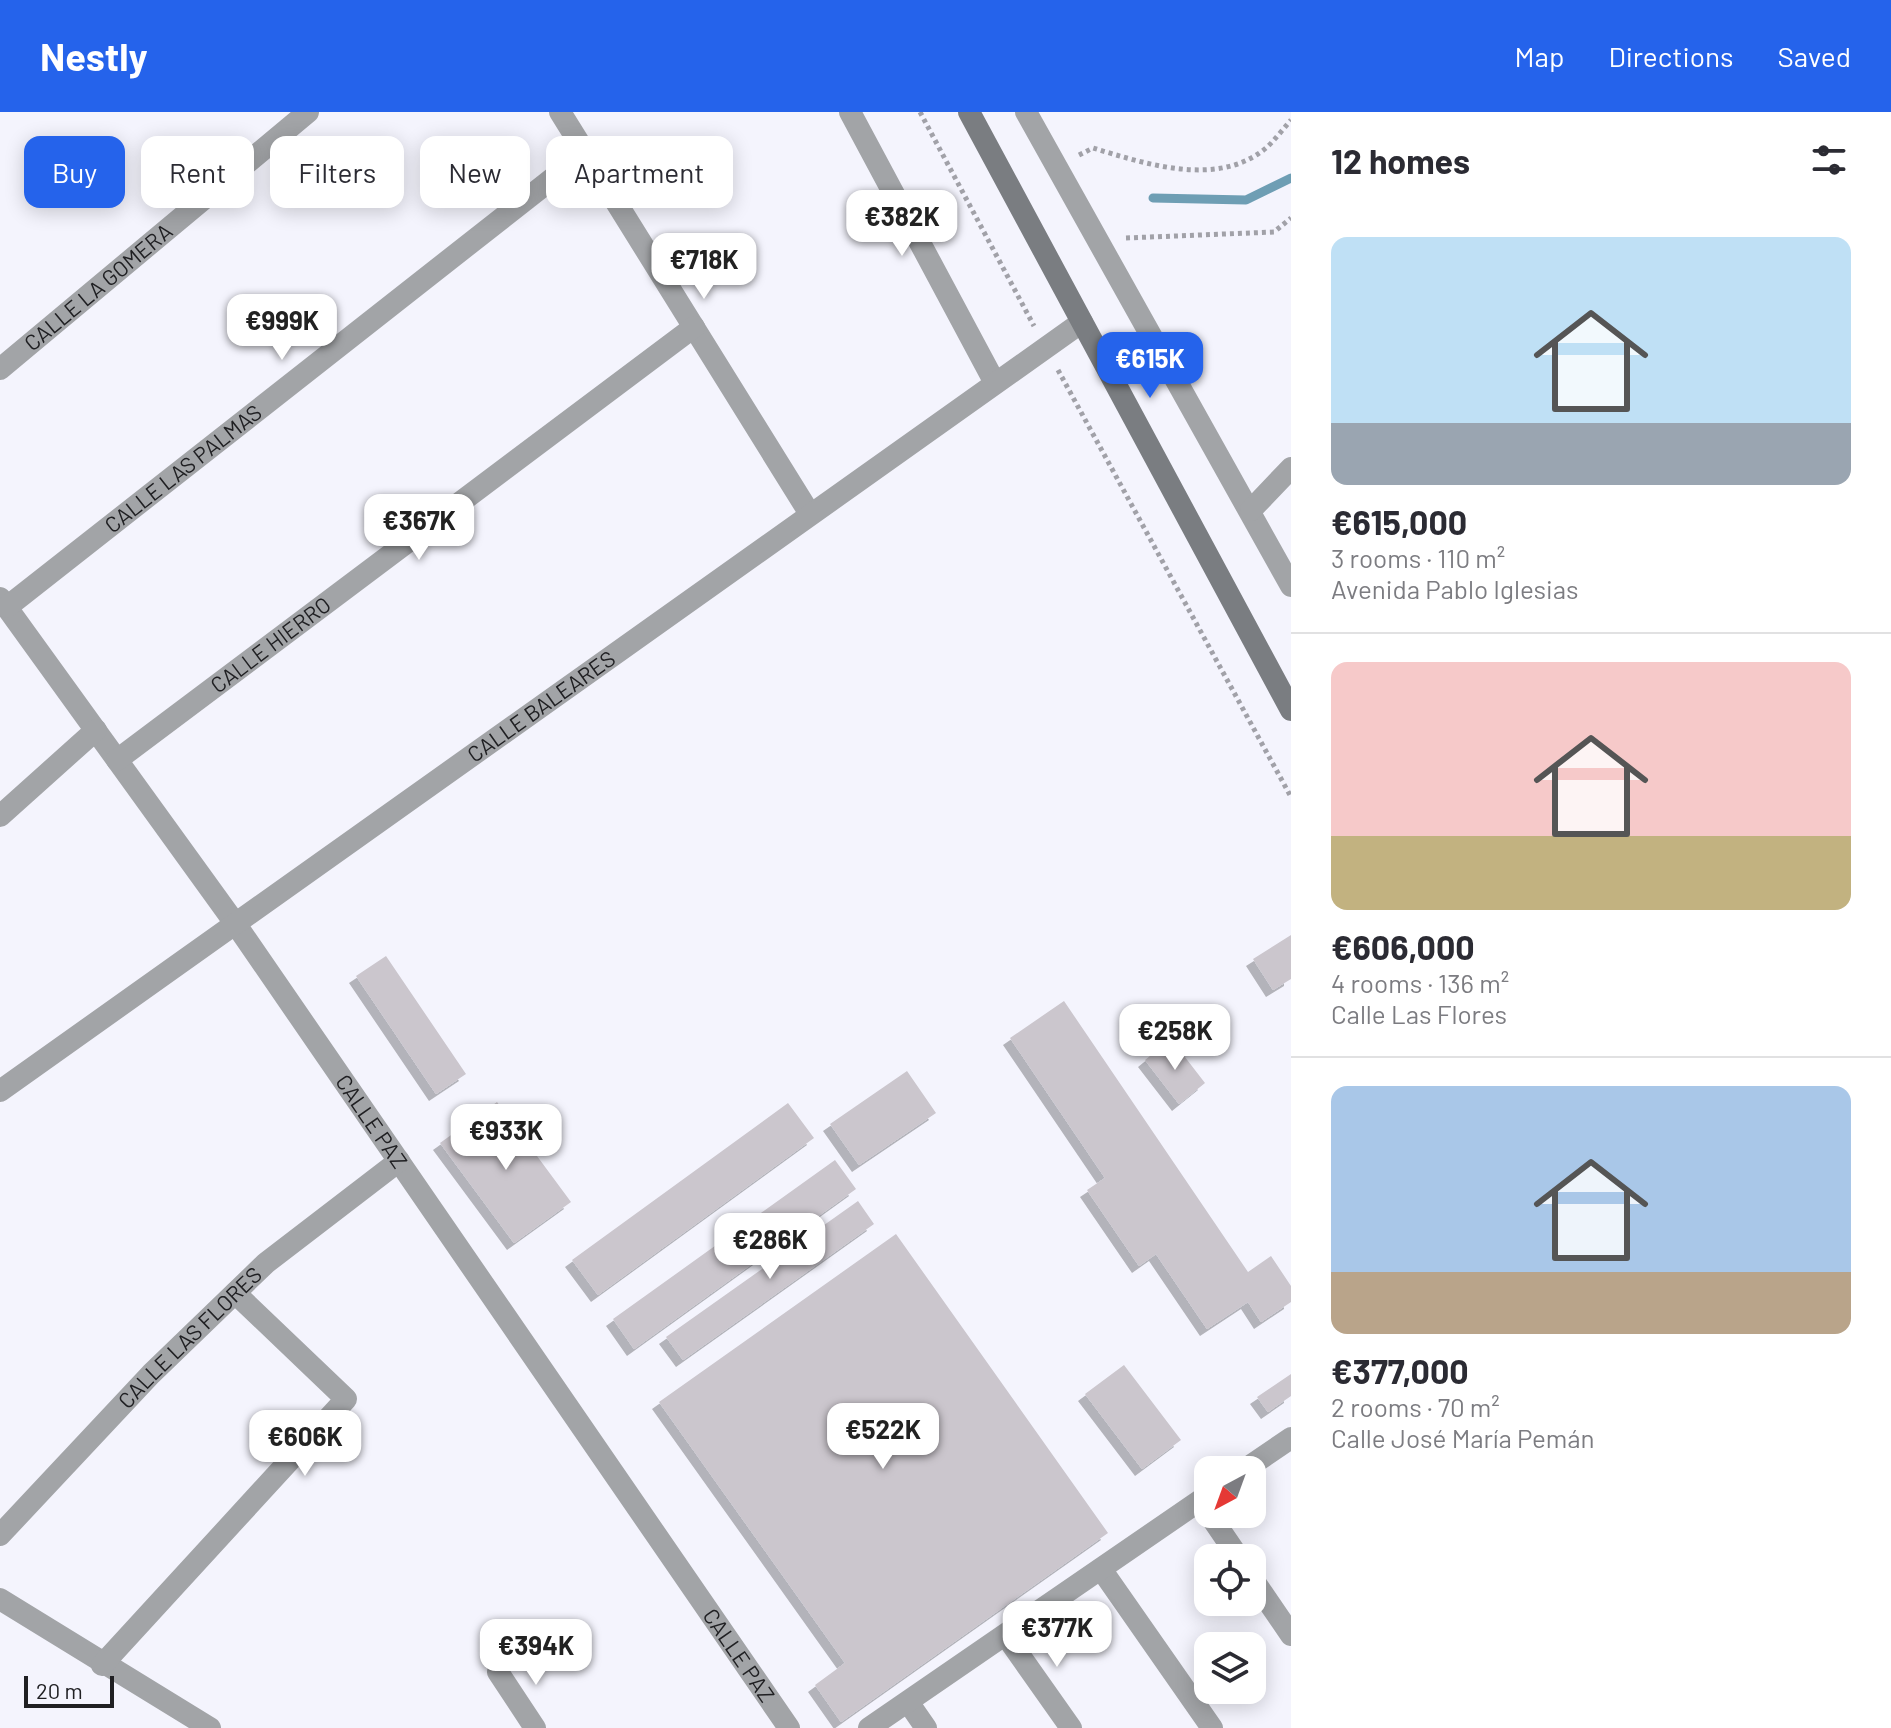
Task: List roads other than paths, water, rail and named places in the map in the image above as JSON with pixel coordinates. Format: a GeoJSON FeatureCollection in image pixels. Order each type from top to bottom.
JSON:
{"type":"FeatureCollection","features":[{"type":"Feature","properties":{"kind":"main road"},"geometry":{"type":"LineString","coordinates":[[969,112],[1291,710]]}},
{"type":"Feature","properties":{"kind":"street","name":"CALLE LA GOMERA"},"geometry":{"type":"LineString","coordinates":[[0,369],[308,112]]}},
{"type":"Feature","properties":{"kind":"street"},"geometry":{"type":"LineString","coordinates":[[560,112],[575,136]]}},
{"type":"Feature","properties":{"kind":"street"},"geometry":{"type":"LineString","coordinates":[[850,112],[995,383]]}},
{"type":"Feature","properties":{"kind":"street"},"geometry":{"type":"LineString","coordinates":[[1026,112],[1291,586]]}},
{"type":"Feature","properties":{"kind":"street","name":"CALLE LAS PALMAS"},"geometry":{"type":"LineString","coordinates":[[4,603],[546,183]]}},
{"type":"Feature","properties":{"kind":"street"},"geometry":{"type":"LineString","coordinates":[[619,208],[810,514]]}},
{"type":"Feature","properties":{"kind":"street","name":"CALLE BALEARES"},"geometry":{"type":"LineString","coordinates":[[0,1091],[237,926],[1082,322]]}},
{"type":"Feature","properties":{"kind":"street","name":"CALLE HIERRO"},"geometry":{"type":"LineString","coordinates":[[117,760],[694,327]]}},
{"type":"Feature","properties":{"kind":"street"},"geometry":{"type":"LineString","coordinates":[[1251,510],[1291,468]]}},
{"type":"Feature","properties":{"kind":"street","name":"CALLE PAZ"},"geometry":{"type":"LineString","coordinates":[[4,603],[237,926],[789,1728]]}},
{"type":"Feature","properties":{"kind":"street"},"geometry":{"type":"LineString","coordinates":[[0,816],[96,730]]}},
{"type":"Feature","properties":{"kind":"street","name":"CALLE LAS FLORES"},"geometry":{"type":"LineString","coordinates":[[0,1535],[151,1374],[266,1263],[399,1161]]}},
{"type":"Feature","properties":{"kind":"street"},"geometry":{"type":"LineString","coordinates":[[102,1665],[346,1399],[235,1293]]}},
{"type":"Feature","properties":{"kind":"street"},"geometry":{"type":"LineString","coordinates":[[1265,1456],[1291,1438]]}},
{"type":"Feature","properties":{"kind":"street"},"geometry":{"type":"LineString","coordinates":[[869,1728],[1101,1569],[1194,1513]]}},
{"type":"Feature","properties":{"kind":"street"},"geometry":{"type":"LineString","coordinates":[[1101,1569],[1212,1728]]}},
{"type":"Feature","properties":{"kind":"street"},"geometry":{"type":"LineString","coordinates":[[1266,1598],[1291,1635]]}},
{"type":"Feature","properties":{"kind":"street"},"geometry":{"type":"LineString","coordinates":[[0,1599],[102,1665],[210,1728]]}},
{"type":"Feature","properties":{"kind":"street"},"geometry":{"type":"LineString","coordinates":[[1006,1636],[1071,1728]]}},
{"type":"Feature","properties":{"kind":"street"},"geometry":{"type":"LineString","coordinates":[[498,1672],[535,1728]]}},
{"type":"Feature","properties":{"kind":"street"},"geometry":{"type":"LineString","coordinates":[[908,1702],[926,1728]]}},
{"type":"Feature","properties":{"kind":"waterway"},"geometry":{"type":"LineString","coordinates":[[1153,198],[1246,200],[1291,178]]}}]}
